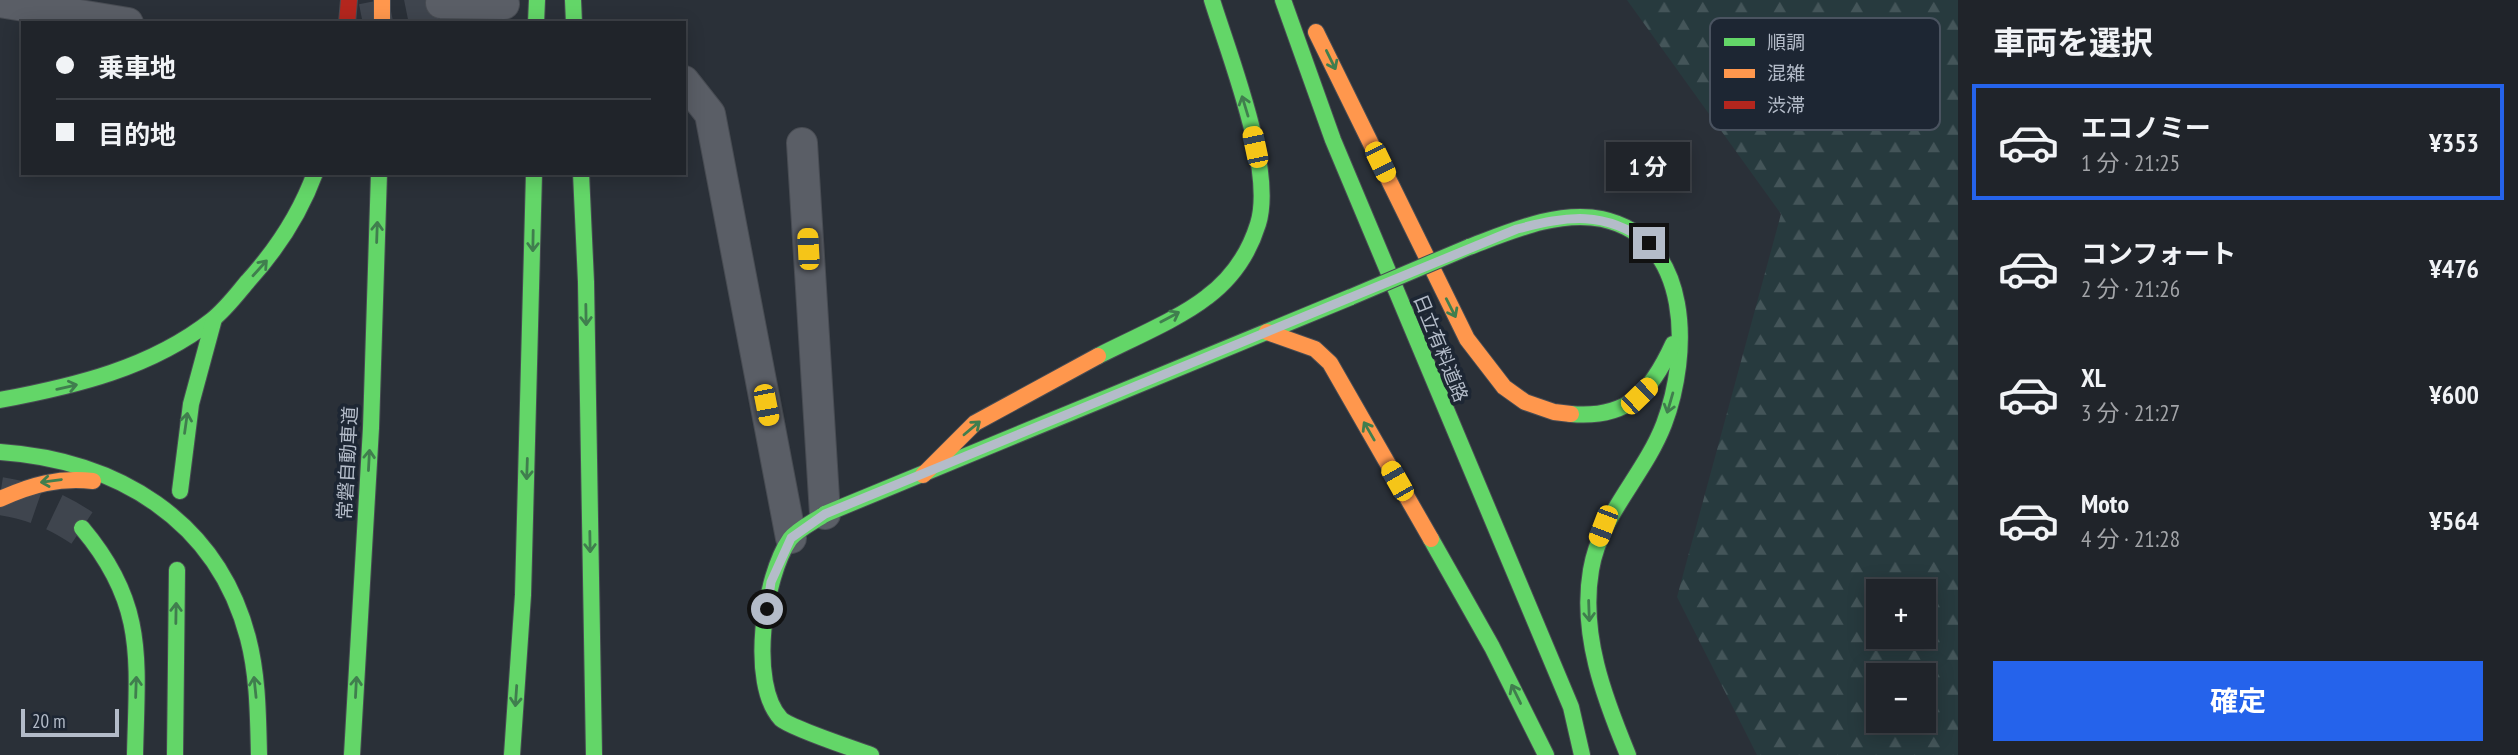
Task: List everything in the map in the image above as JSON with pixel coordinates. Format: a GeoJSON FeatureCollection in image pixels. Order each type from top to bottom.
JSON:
{"type":"FeatureCollection","features":[{"type":"Feature","properties":{"kind":"main road"},"geometry":{"type":"LineString","coordinates":[[347,21],[349,0]]}},
{"type":"Feature","properties":{"kind":"main road"},"geometry":{"type":"LineString","coordinates":[[382,0],[382,21]]}},
{"type":"Feature","properties":{"kind":"main road"},"geometry":{"type":"LineString","coordinates":[[536,21],[537,0]]}},
{"type":"Feature","properties":{"kind":"main road"},"geometry":{"type":"LineString","coordinates":[[573,0],[574,21]]}},
{"type":"Feature","properties":{"kind":"main road"},"geometry":{"type":"LineString","coordinates":[[923,475],[975,423],[1206,298],[1239,265],[1259,222],[1260,170],[1251,123],[1212,0]]}},
{"type":"Feature","properties":{"kind":"main road","name":"日立有料道路"},"geometry":{"type":"LineString","coordinates":[[1283,0],[1344,165],[1571,708]]}},
{"type":"Feature","properties":{"kind":"main road"},"geometry":{"type":"LineString","coordinates":[[1303,10],[1467,339],[1504,387],[1525,402],[1554,412],[1585,415],[1616,410],[1639,396],[1657,379],[1669,356],[1680,312]]}},
{"type":"Feature","properties":{"kind":"main road"},"geometry":{"type":"LineString","coordinates":[[0,400],[69,387],[117,372],[182,341],[214,319],[270,257],[296,217],[314,175]]}},
{"type":"Feature","properties":{"kind":"main road","name":"常磐自動車道"},"geometry":{"type":"LineString","coordinates":[[352,755],[370,428],[379,175]]}},
{"type":"Feature","properties":{"kind":"main road"},"geometry":{"type":"LineString","coordinates":[[512,755],[523,595],[534,175]]}},
{"type":"Feature","properties":{"kind":"main road"},"geometry":{"type":"LineString","coordinates":[[581,175],[586,282],[594,755]]}},
{"type":"Feature","properties":{"kind":"main road"},"geometry":{"type":"LineString","coordinates":[[871,755],[782,720],[764,688],[764,636],[771,582],[791,538],[825,514],[1469,247],[1547,221],[1576,218],[1604,219],[1628,228],[1649,243],[1664,263],[1674,285],[1680,312],[1675,384],[1663,426],[1603,526],[1595,548],[1589,581],[1591,643],[1612,718],[1628,755]]}},
{"type":"Feature","properties":{"kind":"main road"},"geometry":{"type":"LineString","coordinates":[[180,491],[192,391],[214,319]]}},
{"type":"Feature","properties":{"kind":"main road"},"geometry":{"type":"LineString","coordinates":[[1267,332],[1315,349],[1330,363],[1492,647],[1546,755]]}},
{"type":"Feature","properties":{"kind":"main road"},"geometry":{"type":"LineString","coordinates":[[0,452],[38,454],[74,462],[142,493],[171,513],[195,537],[231,592],[244,622],[252,656],[259,755]]}},
{"type":"Feature","properties":{"kind":"main road"},"geometry":{"type":"LineString","coordinates":[[0,499],[29,485],[55,480],[85,480],[142,493]]}},
{"type":"Feature","properties":{"kind":"main road"},"geometry":{"type":"LineString","coordinates":[[82,528],[102,548],[119,576],[131,608],[137,666],[135,755]]}},
{"type":"Feature","properties":{"kind":"main road"},"geometry":{"type":"LineString","coordinates":[[175,755],[177,570]]}},
{"type":"Feature","properties":{"kind":"main road"},"geometry":{"type":"LineString","coordinates":[[1571,708],[1582,755]]}},
{"type":"Feature","properties":{"kind":"main road"},"geometry":{"type":"LineString","coordinates":[[1571,708],[1601,755]]}},
{"type":"Feature","properties":{"kind":"street"},"geometry":{"type":"LineString","coordinates":[[0,2],[116,21]]}},
{"type":"Feature","properties":{"kind":"street"},"geometry":{"type":"LineString","coordinates":[[442,3],[505,4]]}},
{"type":"Feature","properties":{"kind":"street"},"geometry":{"type":"LineString","coordinates":[[686,84],[710,114],[791,538]]}},
{"type":"Feature","properties":{"kind":"street"},"geometry":{"type":"LineString","coordinates":[[802,143],[825,514]]}},
{"type":"Feature","properties":{"kind":"green space"},"geometry":{"type":"Polygon","coordinates":[[[1627,0],[1958,0],[1958,755],[1757,755],[1677,597],[1781,214],[1721,130],[1940,130],[1940,18],[1710,18],[1710,115],[1627,0]]]}},
{"type":"Feature","properties":{"kind":"tunnel"},"geometry":{"type":"LineString","coordinates":[[362,19],[441,3]]}},
{"type":"Feature","properties":{"kind":"tunnel"},"geometry":{"type":"LineString","coordinates":[[0,496],[43,507],[82,528]]}},
{"type":"Feature","properties":{"kind":"traffic: fast"},"geometry":{"type":"LineString","coordinates":[[536,21],[537,0]]}},
{"type":"Feature","properties":{"kind":"traffic: fast"},"geometry":{"type":"LineString","coordinates":[[573,0],[574,21]]}},
{"type":"Feature","properties":{"kind":"traffic: fast"},"geometry":{"type":"LineString","coordinates":[[1098,356],[1183,313],[1216,290],[1238,265],[1258,224],[1262,201],[1255,144],[1239,81],[1212,0]]}},
{"type":"Feature","properties":{"kind":"traffic: fast"},"geometry":{"type":"LineString","coordinates":[[1283,0],[1333,140],[1571,707],[1582,755]]}},
{"type":"Feature","properties":{"kind":"traffic: fast"},"geometry":{"type":"LineString","coordinates":[[0,400],[84,381],[138,363],[164,351],[212,320],[278,244],[295,217],[314,175]]}},
{"type":"Feature","properties":{"kind":"traffic: fast"},"geometry":{"type":"LineString","coordinates":[[352,755],[371,428],[379,175]]}},
{"type":"Feature","properties":{"kind":"traffic: fast"},"geometry":{"type":"LineString","coordinates":[[512,755],[523,595],[534,175]]}},
{"type":"Feature","properties":{"kind":"traffic: fast"},"geometry":{"type":"LineString","coordinates":[[581,175],[586,282],[594,755]]}},
{"type":"Feature","properties":{"kind":"traffic: fast"},"geometry":{"type":"LineString","coordinates":[[1469,247],[1551,220],[1568,217],[1602,219],[1632,231],[1654,250],[1668,274],[1677,303],[1680,334],[1673,396],[1655,443],[1603,531],[1591,570],[1588,594],[1596,665],[1628,755]]}},
{"type":"Feature","properties":{"kind":"traffic: fast"},"geometry":{"type":"LineString","coordinates":[[1351,297],[1469,247]]}},
{"type":"Feature","properties":{"kind":"traffic: fast"},"geometry":{"type":"LineString","coordinates":[[825,514],[1351,297]]}},
{"type":"Feature","properties":{"kind":"traffic: fast"},"geometry":{"type":"LineString","coordinates":[[180,491],[191,404],[214,319]]}},
{"type":"Feature","properties":{"kind":"traffic: fast"},"geometry":{"type":"LineString","coordinates":[[1571,414],[1608,412],[1635,399],[1656,376],[1673,344]]}},
{"type":"Feature","properties":{"kind":"traffic: fast"},"geometry":{"type":"LineString","coordinates":[[0,452],[43,457],[83,468],[121,483],[156,503],[186,529],[212,560],[233,596],[248,638],[256,681],[259,755]]}},
{"type":"Feature","properties":{"kind":"traffic: fast"},"geometry":{"type":"LineString","coordinates":[[825,514],[793,535],[773,578],[763,630],[765,681],[771,703],[781,719],[809,733],[871,755]]}},
{"type":"Feature","properties":{"kind":"traffic: fast"},"geometry":{"type":"LineString","coordinates":[[82,528],[103,556],[128,609],[136,662],[135,755]]}},
{"type":"Feature","properties":{"kind":"traffic: fast"},"geometry":{"type":"LineString","coordinates":[[1431,539],[1492,647],[1546,755]]}},
{"type":"Feature","properties":{"kind":"traffic: fast"},"geometry":{"type":"LineString","coordinates":[[175,755],[177,570]]}},
{"type":"Feature","properties":{"kind":"traffic: slow"},"geometry":{"type":"LineString","coordinates":[[382,0],[382,21]]}},
{"type":"Feature","properties":{"kind":"traffic: slow"},"geometry":{"type":"LineString","coordinates":[[1316,32],[1467,339],[1504,387],[1525,402],[1554,412],[1571,414]]}},
{"type":"Feature","properties":{"kind":"traffic: slow"},"geometry":{"type":"LineString","coordinates":[[1267,332],[1315,349],[1330,363],[1431,539]]}},
{"type":"Feature","properties":{"kind":"traffic: slow"},"geometry":{"type":"LineString","coordinates":[[923,475],[975,423],[1098,356]]}},
{"type":"Feature","properties":{"kind":"traffic: slow"},"geometry":{"type":"LineString","coordinates":[[0,499],[45,483],[93,481]]}},
{"type":"Feature","properties":{"kind":"traffic: jam"},"geometry":{"type":"LineString","coordinates":[[347,21],[349,0]]}},
{"type":"Feature","properties":{"kind":"route"},"geometry":{"type":"LineString","coordinates":[[767,609],[771,582],[791,538],[825,514],[1517,229],[1547,221],[1604,219],[1628,228],[1649,243]]}}]}
